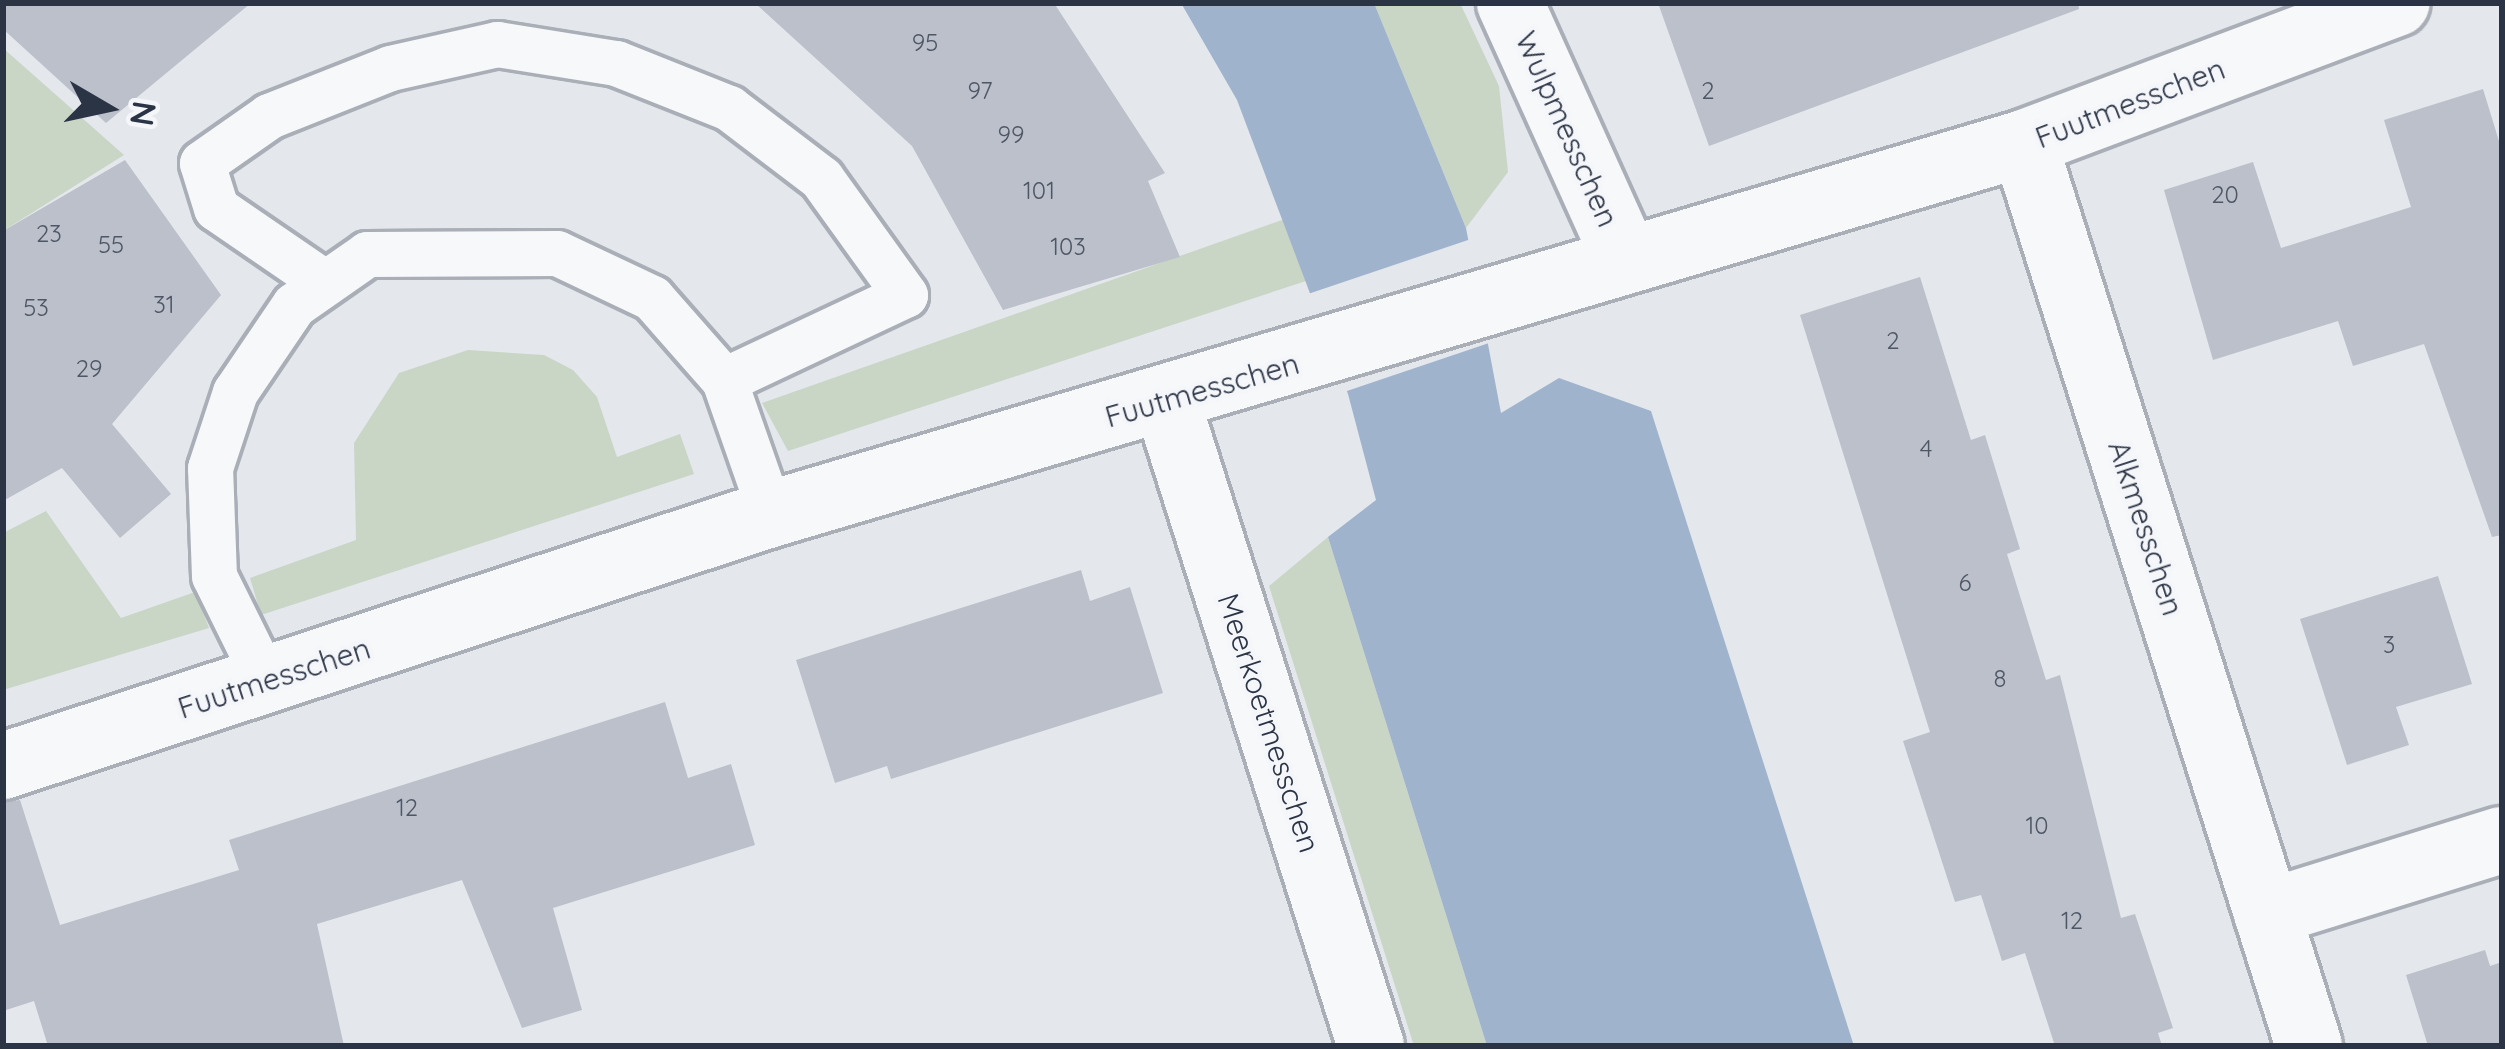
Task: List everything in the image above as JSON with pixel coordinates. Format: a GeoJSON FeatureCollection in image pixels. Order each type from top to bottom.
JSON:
{"type":"FeatureCollection","features":[{"type":"Feature","properties":{"kind":"street","name":"Wulpmesschen"},"geometry":{"type":"LineString","coordinates":[[1510,3],[1624,256]]}},
{"type":"Feature","properties":{"kind":"street","name":"Fuutmesschen"},"geometry":{"type":"LineString","coordinates":[[3,766],[771,514],[1312,358],[1624,256],[2024,143],[2397,3]]}},
{"type":"Feature","properties":{"kind":"street","name":"Alkmesschen"},"geometry":{"type":"LineString","coordinates":[[2024,143],[2309,1046]]}},
{"type":"Feature","properties":{"kind":"street","name":"Meerkoetmesschen"},"geometry":{"type":"LineString","coordinates":[[1166,399],[1371,1046]]}},
{"type":"Feature","properties":{"kind":"street"},"geometry":{"type":"LineString","coordinates":[[2267,914],[2502,840]]}},
{"type":"Feature","properties":{"kind":"lane"},"geometry":{"type":"LineString","coordinates":[[321,280],[216,208],[202,163],[269,116],[390,68],[497,44],[616,63],[729,108],[821,178],[905,296],[724,380]]}},
{"type":"Feature","properties":{"kind":"lane"},"geometry":{"type":"LineString","coordinates":[[266,681],[214,576],[210,468],[235,392],[321,280],[368,254],[557,253],[652,298],[724,380],[771,514]]}},
{"type":"Feature","properties":{"kind":"green space"},"geometry":{"type":"Polygon","coordinates":[[[1374,3],[1460,3],[1499,86],[1508,172],[1466,228],[1374,3]]]}},
{"type":"Feature","properties":{"kind":"green space"},"geometry":{"type":"Polygon","coordinates":[[[3,48],[124,155],[3,231],[3,48]]]}},
{"type":"Feature","properties":{"kind":"green space"},"geometry":{"type":"Polygon","coordinates":[[[1285,219],[1309,280],[788,451],[762,403],[1285,219]]]}},
{"type":"Feature","properties":{"kind":"green space"},"geometry":{"type":"Polygon","coordinates":[[[468,350],[544,355],[573,370],[597,397],[617,457],[680,434],[694,474],[261,615],[250,578],[356,540],[354,443],[399,373],[468,350]]]}},
{"type":"Feature","properties":{"kind":"green space"},"geometry":{"type":"Polygon","coordinates":[[[46,511],[121,618],[195,592],[209,628],[3,690],[3,533],[46,511]]]}},
{"type":"Feature","properties":{"kind":"green space"},"geometry":{"type":"Polygon","coordinates":[[[1328,537],[1487,1046],[1414,1046],[1269,586],[1328,537]]]}},
{"type":"Feature","properties":{"kind":"water"},"geometry":{"type":"Polygon","coordinates":[[[1181,3],[1374,3],[1466,228],[1501,413],[1559,378],[1651,411],[1854,1046],[1487,1046],[1328,537],[1376,500],[1348,394],[1237,100],[1181,3]]]}},
{"type":"Feature","properties":{"kind":"pier"},"geometry":{"type":"Polygon","coordinates":[[[1474,238],[1492,342],[1341,393],[1308,294],[1474,238]]]}},
{"type":"Feature","properties":{"kind":"building"},"geometry":{"type":"Polygon","coordinates":[[[3,3],[251,3],[106,123],[3,29],[3,3]]]}},
{"type":"Feature","properties":{"kind":"building"},"geometry":{"type":"Polygon","coordinates":[[[755,3],[1054,3],[1165,173],[1148,181],[1180,257],[1003,310],[912,146],[755,3]]]}},
{"type":"Feature","properties":{"kind":"building"},"geometry":{"type":"Polygon","coordinates":[[[1658,3],[2078,3],[2079,9],[1709,146],[1658,3]]]}},
{"type":"Feature","properties":{"kind":"building"},"geometry":{"type":"Polygon","coordinates":[[[2483,89],[2502,151],[2502,535],[2492,537],[2424,344],[2353,366],[2338,321],[2213,360],[2164,190],[2253,162],[2281,248],[2411,207],[2384,120],[2483,89]]]}},
{"type":"Feature","properties":{"kind":"building"},"geometry":{"type":"Polygon","coordinates":[[[125,160],[221,295],[112,424],[171,494],[120,538],[62,468],[3,501],[3,231],[125,160]]]}},
{"type":"Feature","properties":{"kind":"building"},"geometry":{"type":"Polygon","coordinates":[[[1920,277],[1971,440],[1985,435],[2020,549],[2007,554],[2046,680],[2060,675],[2121,918],[2135,914],[2173,1028],[2158,1033],[2162,1046],[2055,1046],[2025,953],[2002,961],[1981,895],[1955,902],[1903,741],[1930,732],[1800,315],[1920,277]]]}},
{"type":"Feature","properties":{"kind":"building"},"geometry":{"type":"Polygon","coordinates":[[[1081,570],[1090,601],[1130,587],[1163,693],[891,779],[887,766],[835,783],[796,660],[1081,570]]]}},
{"type":"Feature","properties":{"kind":"building"},"geometry":{"type":"Polygon","coordinates":[[[2438,576],[2472,684],[2396,707],[2409,745],[2347,765],[2300,619],[2438,576]]]}},
{"type":"Feature","properties":{"kind":"building"},"geometry":{"type":"Polygon","coordinates":[[[665,702],[688,778],[731,764],[755,845],[553,908],[582,1010],[522,1028],[462,880],[317,924],[344,1046],[48,1046],[34,1001],[3,1011],[3,802],[20,800],[60,925],[239,870],[229,840],[665,702]]]}},
{"type":"Feature","properties":{"kind":"building"},"geometry":{"type":"Polygon","coordinates":[[[2485,950],[2490,966],[2502,962],[2502,1046],[2428,1046],[2406,975],[2485,950]]]}}]}
